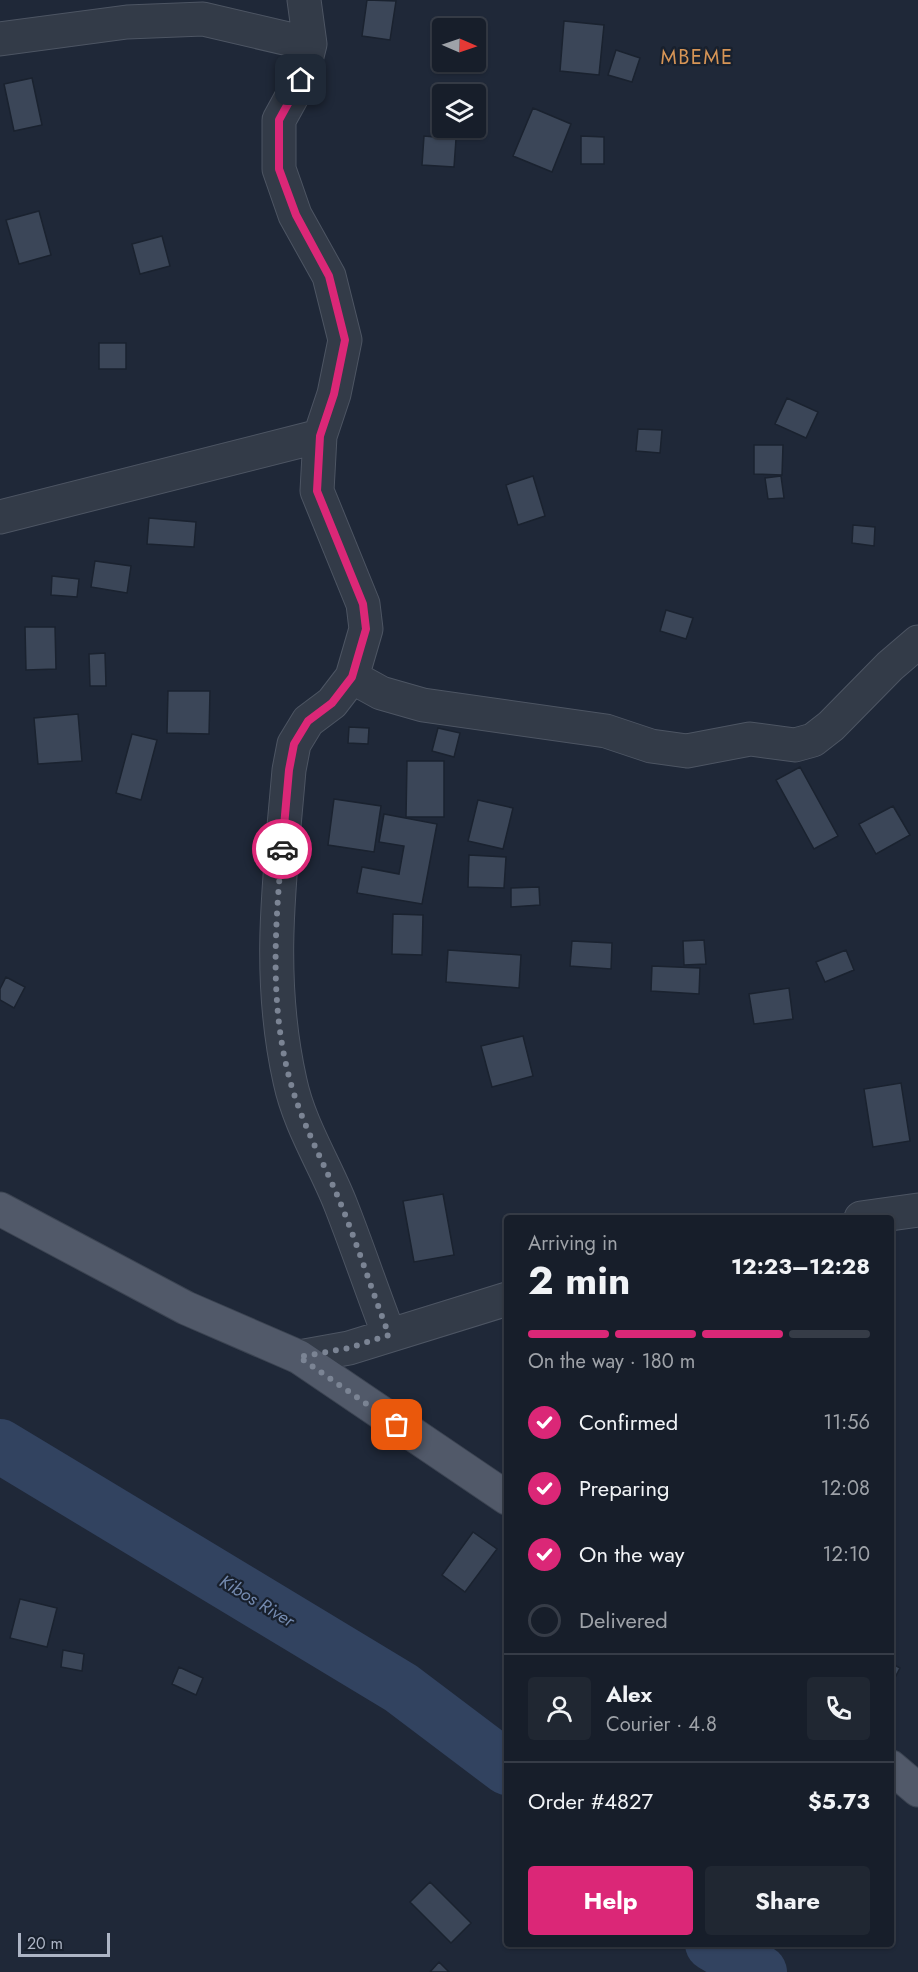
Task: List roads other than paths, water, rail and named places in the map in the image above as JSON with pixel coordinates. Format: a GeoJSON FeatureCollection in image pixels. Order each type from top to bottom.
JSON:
{"type":"FeatureCollection","features":[{"type":"Feature","properties":{"kind":"main road"},"geometry":{"type":"LineString","coordinates":[[0,1209],[186,1308],[299,1357],[504,1496]]}},
{"type":"Feature","properties":{"kind":"main road"},"geometry":{"type":"LineString","coordinates":[[894,1770],[918,1790]]}},
{"type":"Feature","properties":{"kind":"street"},"geometry":{"type":"LineString","coordinates":[[304,0],[310,44],[301,80],[279,120],[279,169],[296,215],[329,276],[345,340],[334,394],[320,436],[317,491],[363,604],[366,629],[352,677],[332,703],[308,721],[294,744],[289,770],[275,941],[279,1015],[290,1083],[310,1138],[340,1202],[389,1335]]}},
{"type":"Feature","properties":{"kind":"street"},"geometry":{"type":"LineString","coordinates":[[0,39],[127,22],[203,19],[310,44]]}},
{"type":"Feature","properties":{"kind":"street"},"geometry":{"type":"LineString","coordinates":[[0,517],[320,436]]}},
{"type":"Feature","properties":{"kind":"street"},"geometry":{"type":"LineString","coordinates":[[352,677],[381,693],[423,705],[606,731],[651,746],[687,751],[750,739],[795,745],[813,740],[831,726],[890,666],[918,642]]}},
{"type":"Feature","properties":{"kind":"street"},"geometry":{"type":"LineString","coordinates":[[882,1215],[918,1210]]}},
{"type":"Feature","properties":{"kind":"street"},"geometry":{"type":"LineString","coordinates":[[299,1357],[349,1348],[504,1300]]}},
{"type":"Feature","properties":{"kind":"waterway","name":"Kibos River"},"geometry":{"type":"LineString","coordinates":[[0,1446],[401,1688],[504,1766]]}},
{"type":"Feature","properties":{"kind":"waterway","name":"Kibos River"},"geometry":{"type":"LineString","coordinates":[[717,1947],[760,1972]]}},
{"type":"Feature","properties":{"kind":"district","name":"MBEME"},"geometry":{"type":"Point","coordinates":[697,57]}}]}
